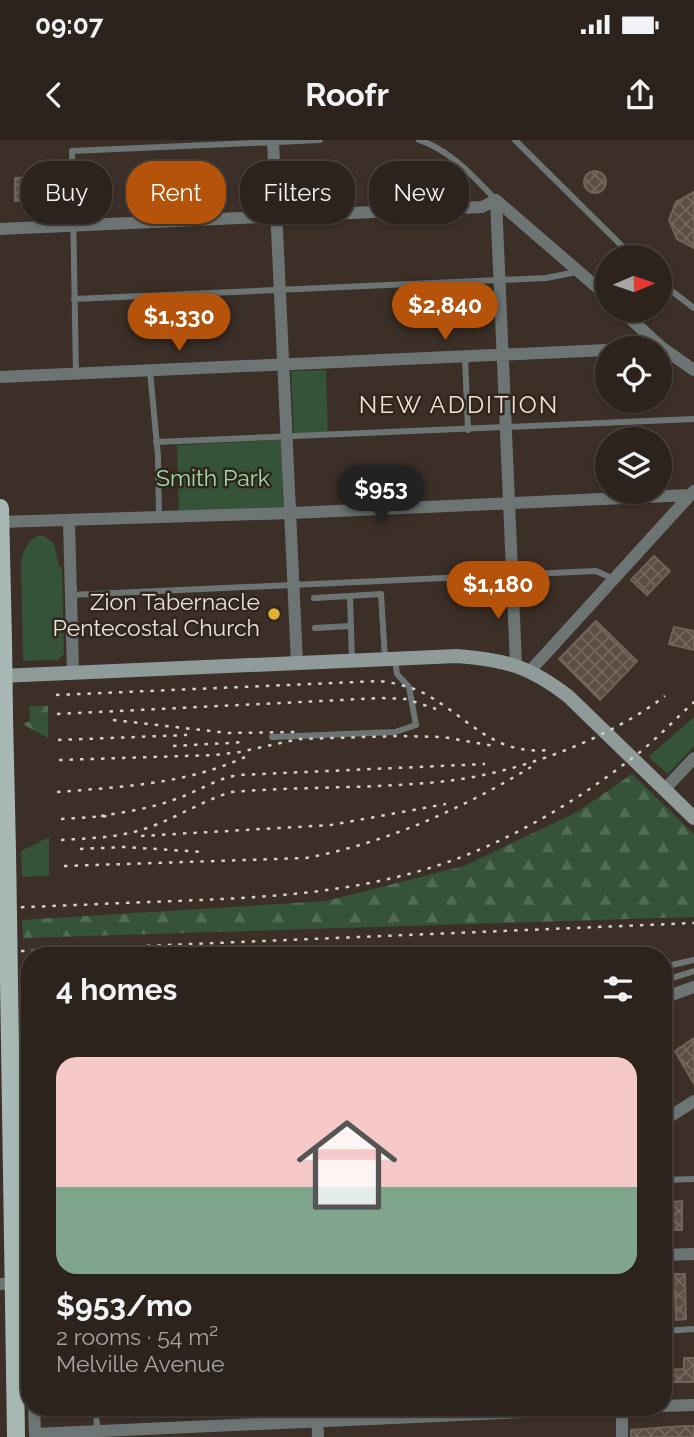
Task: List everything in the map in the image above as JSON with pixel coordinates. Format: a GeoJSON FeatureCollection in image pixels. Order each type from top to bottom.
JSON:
{"type":"FeatureCollection","features":[{"type":"Feature","properties":{"kind":"main road"},"geometry":{"type":"LineString","coordinates":[[0,508],[16,1437]]}},
{"type":"Feature","properties":{"kind":"main road"},"geometry":{"type":"LineString","coordinates":[[0,676],[457,656],[523,668],[568,696],[694,818]]}},
{"type":"Feature","properties":{"kind":"street"},"geometry":{"type":"LineString","coordinates":[[273,141],[274,161]]}},
{"type":"Feature","properties":{"kind":"street"},"geometry":{"type":"LineString","coordinates":[[355,213],[482,207],[496,200]]}},
{"type":"Feature","properties":{"kind":"street"},"geometry":{"type":"LineString","coordinates":[[496,200],[595,285]]}},
{"type":"Feature","properties":{"kind":"street"},"geometry":{"type":"LineString","coordinates":[[496,200],[513,576],[523,668]]}},
{"type":"Feature","properties":{"kind":"street"},"geometry":{"type":"LineString","coordinates":[[0,229],[240,218]]}},
{"type":"Feature","properties":{"kind":"street"},"geometry":{"type":"LineString","coordinates":[[277,224],[297,663]]}},
{"type":"Feature","properties":{"kind":"street"},"geometry":{"type":"LineString","coordinates":[[634,322],[649,336]]}},
{"type":"Feature","properties":{"kind":"street"},"geometry":{"type":"LineString","coordinates":[[0,377],[595,351]]}},
{"type":"Feature","properties":{"kind":"street"},"geometry":{"type":"LineString","coordinates":[[672,355],[694,370]]}},
{"type":"Feature","properties":{"kind":"street"},"geometry":{"type":"LineString","coordinates":[[0,522],[290,513],[692,493]]}},
{"type":"Feature","properties":{"kind":"street"},"geometry":{"type":"LineString","coordinates":[[523,668],[614,579],[692,493]]}},
{"type":"Feature","properties":{"kind":"street"},"geometry":{"type":"LineString","coordinates":[[69,521],[73,672]]}},
{"type":"Feature","properties":{"kind":"street"},"geometry":{"type":"LineString","coordinates":[[665,789],[694,758]]}},
{"type":"Feature","properties":{"kind":"street"},"geometry":{"type":"LineString","coordinates":[[672,995],[694,987]]}},
{"type":"Feature","properties":{"kind":"street"},"geometry":{"type":"LineString","coordinates":[[672,1115],[694,1101]]}},
{"type":"Feature","properties":{"kind":"street"},"geometry":{"type":"LineString","coordinates":[[672,1255],[694,1254]]}},
{"type":"Feature","properties":{"kind":"street"},"geometry":{"type":"LineString","coordinates":[[0,1284],[21,1283]]}},
{"type":"Feature","properties":{"kind":"street"},"geometry":{"type":"LineString","coordinates":[[672,1406],[694,1405]]}},
{"type":"Feature","properties":{"kind":"street"},"geometry":{"type":"LineString","coordinates":[[34,1416],[35,1434],[97,1435],[440,1416]]}},
{"type":"Feature","properties":{"kind":"street"},"geometry":{"type":"LineString","coordinates":[[318,1416],[318,1437]]}},
{"type":"Feature","properties":{"kind":"street"},"geometry":{"type":"LineString","coordinates":[[622,1416],[622,1437]]}},
{"type":"Feature","properties":{"kind":"lane"},"geometry":{"type":"LineString","coordinates":[[76,375],[72,151],[320,140]]}},
{"type":"Feature","properties":{"kind":"lane"},"geometry":{"type":"LineString","coordinates":[[419,140],[429,143],[453,159],[496,200]]}},
{"type":"Feature","properties":{"kind":"lane"},"geometry":{"type":"LineString","coordinates":[[515,140],[621,245]]}},
{"type":"Feature","properties":{"kind":"lane"},"geometry":{"type":"LineString","coordinates":[[74,299],[499,281],[546,278],[579,271]]}},
{"type":"Feature","properties":{"kind":"lane"},"geometry":{"type":"LineString","coordinates":[[672,291],[694,308]]}},
{"type":"Feature","properties":{"kind":"lane"},"geometry":{"type":"LineString","coordinates":[[465,357],[468,429]]}},
{"type":"Feature","properties":{"kind":"lane"},"geometry":{"type":"LineString","coordinates":[[150,371],[159,517]]}},
{"type":"Feature","properties":{"kind":"lane"},"geometry":{"type":"LineString","coordinates":[[156,442],[694,419]]}},
{"type":"Feature","properties":{"kind":"lane"},"geometry":{"type":"LineString","coordinates":[[71,595],[596,570],[614,579]]}},
{"type":"Feature","properties":{"kind":"lane"},"geometry":{"type":"LineString","coordinates":[[272,737],[396,732],[416,725],[409,687],[397,674],[390,659],[381,594],[314,598]]}},
{"type":"Feature","properties":{"kind":"lane"},"geometry":{"type":"LineString","coordinates":[[350,596],[352,660]]}},
{"type":"Feature","properties":{"kind":"lane"},"geometry":{"type":"LineString","coordinates":[[315,628],[351,626]]}},
{"type":"Feature","properties":{"kind":"lane"},"geometry":{"type":"LineString","coordinates":[[672,965],[694,960]]}},
{"type":"Feature","properties":{"kind":"lane"},"geometry":{"type":"LineString","coordinates":[[672,978],[694,971]]}},
{"type":"Feature","properties":{"kind":"lane"},"geometry":{"type":"LineString","coordinates":[[672,1180],[694,1179]]}},
{"type":"Feature","properties":{"kind":"lane"},"geometry":{"type":"LineString","coordinates":[[672,1330],[694,1329]]}},
{"type":"Feature","properties":{"kind":"lane"},"geometry":{"type":"LineString","coordinates":[[96,1416],[97,1435]]}},
{"type":"Feature","properties":{"kind":"green space"},"geometry":{"type":"Polygon","coordinates":[[[326,370],[328,436],[294,437],[291,371],[326,370]]]}},
{"type":"Feature","properties":{"kind":"green space","name":"Smith Park"},"geometry":{"type":"Polygon","coordinates":[[[281,440],[283,508],[179,512],[177,445],[281,440]]]}},
{"type":"Feature","properties":{"kind":"green space"},"geometry":{"type":"Polygon","coordinates":[[[37,536],[44,536],[54,543],[59,567],[62,567],[64,654],[58,660],[23,661],[21,562],[26,547],[37,536]]]}},
{"type":"Feature","properties":{"kind":"green space"},"geometry":{"type":"Polygon","coordinates":[[[29,706],[48,706],[48,738],[24,725],[25,722],[30,722],[29,706]]]}},
{"type":"Feature","properties":{"kind":"green space"},"geometry":{"type":"Polygon","coordinates":[[[694,717],[694,746],[668,774],[648,757],[694,717]]]}},
{"type":"Feature","properties":{"kind":"green space"},"geometry":{"type":"Polygon","coordinates":[[[632,774],[694,834],[694,917],[23,938],[22,920],[326,901],[464,866],[577,812],[632,774]]]}},
{"type":"Feature","properties":{"kind":"green space"},"geometry":{"type":"Polygon","coordinates":[[[49,837],[49,876],[22,877],[21,851],[49,837]]]}},
{"type":"Feature","properties":{"kind":"building"},"geometry":{"type":"Polygon","coordinates":[[[595,171],[603,174],[606,182],[603,190],[595,193],[587,190],[584,182],[587,174],[595,171]]]}},
{"type":"Feature","properties":{"kind":"building"},"geometry":{"type":"Polygon","coordinates":[[[15,178],[21,178],[21,201],[15,201],[15,178]]]}},
{"type":"Feature","properties":{"kind":"building"},"geometry":{"type":"Polygon","coordinates":[[[694,192],[694,248],[677,239],[669,220],[676,202],[694,192]]]}},
{"type":"Feature","properties":{"kind":"building"},"geometry":{"type":"Polygon","coordinates":[[[654,556],[670,571],[647,595],[631,580],[654,556]]]}},
{"type":"Feature","properties":{"kind":"building"},"geometry":{"type":"Polygon","coordinates":[[[596,621],[637,661],[600,700],[559,659],[596,621]]]}},
{"type":"Feature","properties":{"kind":"building"},"geometry":{"type":"Polygon","coordinates":[[[674,627],[694,631],[694,650],[669,644],[674,627]]]}},
{"type":"Feature","properties":{"kind":"building"},"geometry":{"type":"Polygon","coordinates":[[[694,1038],[694,1084],[675,1051],[694,1038]]]}},
{"type":"Feature","properties":{"kind":"building"},"geometry":{"type":"Polygon","coordinates":[[[682,1201],[682,1230],[672,1230],[672,1202],[682,1201]]]}},
{"type":"Feature","properties":{"kind":"building"},"geometry":{"type":"Polygon","coordinates":[[[672,1274],[685,1274],[686,1319],[676,1320],[675,1292],[672,1292],[672,1274]]]}},
{"type":"Feature","properties":{"kind":"building"},"geometry":{"type":"Polygon","coordinates":[[[684,1358],[694,1358],[694,1382],[672,1382],[672,1370],[684,1369],[684,1358]]]}},
{"type":"Feature","properties":{"kind":"building"},"geometry":{"type":"Polygon","coordinates":[[[694,1426],[694,1437],[631,1437],[631,1430],[694,1426]]]}},
{"type":"Feature","properties":{"kind":"railway"},"geometry":{"type":"LineString","coordinates":[[56,695],[380,681],[422,692],[497,741],[512,747],[548,750]]}},
{"type":"Feature","properties":{"kind":"railway"},"geometry":{"type":"LineString","coordinates":[[61,840],[126,834],[158,824],[232,792],[420,784],[474,777],[562,752],[617,726],[665,696]]}},
{"type":"Feature","properties":{"kind":"railway"},"geometry":{"type":"LineString","coordinates":[[57,714],[382,698],[406,699],[436,709]]}},
{"type":"Feature","properties":{"kind":"railway"},"geometry":{"type":"LineString","coordinates":[[0,908],[266,896],[327,890],[416,872],[502,840],[556,810],[607,777],[656,739],[694,702]]}},
{"type":"Feature","properties":{"kind":"railway"},"geometry":{"type":"LineString","coordinates":[[113,720],[228,733],[298,732]]}},
{"type":"Feature","properties":{"kind":"railway"},"geometry":{"type":"LineString","coordinates":[[58,740],[187,735]]}},
{"type":"Feature","properties":{"kind":"railway"},"geometry":{"type":"LineString","coordinates":[[59,760],[215,755],[299,739],[443,737],[494,746]]}},
{"type":"Feature","properties":{"kind":"railway"},"geometry":{"type":"LineString","coordinates":[[173,746],[246,742]]}},
{"type":"Feature","properties":{"kind":"railway"},"geometry":{"type":"LineString","coordinates":[[57,792],[177,779],[245,757]]}},
{"type":"Feature","properties":{"kind":"railway"},"geometry":{"type":"LineString","coordinates":[[101,816],[167,802],[238,775],[485,764]]}},
{"type":"Feature","properties":{"kind":"railway"},"geometry":{"type":"LineString","coordinates":[[64,866],[306,858],[336,852],[423,823],[478,797],[531,767]]}},
{"type":"Feature","properties":{"kind":"railway"},"geometry":{"type":"LineString","coordinates":[[141,836],[331,825],[446,804]]}},
{"type":"Feature","properties":{"kind":"railway"},"geometry":{"type":"LineString","coordinates":[[61,819],[110,816]]}},
{"type":"Feature","properties":{"kind":"railway"},"geometry":{"type":"LineString","coordinates":[[80,849],[124,847],[203,852]]}},
{"type":"Feature","properties":{"kind":"railway"},"geometry":{"type":"LineString","coordinates":[[120,947],[694,923]]}},
{"type":"Feature","properties":{"kind":"railway"},"geometry":{"type":"LineString","coordinates":[[0,952],[21,951]]}},
{"type":"Feature","properties":{"kind":"place","name":"Zion Tabernacle Pentecostal Church"},"geometry":{"type":"Point","coordinates":[274,614]}},
{"type":"Feature","properties":{"kind":"district","name":"NEW ADDITION"},"geometry":{"type":"Point","coordinates":[459,404]}}]}
